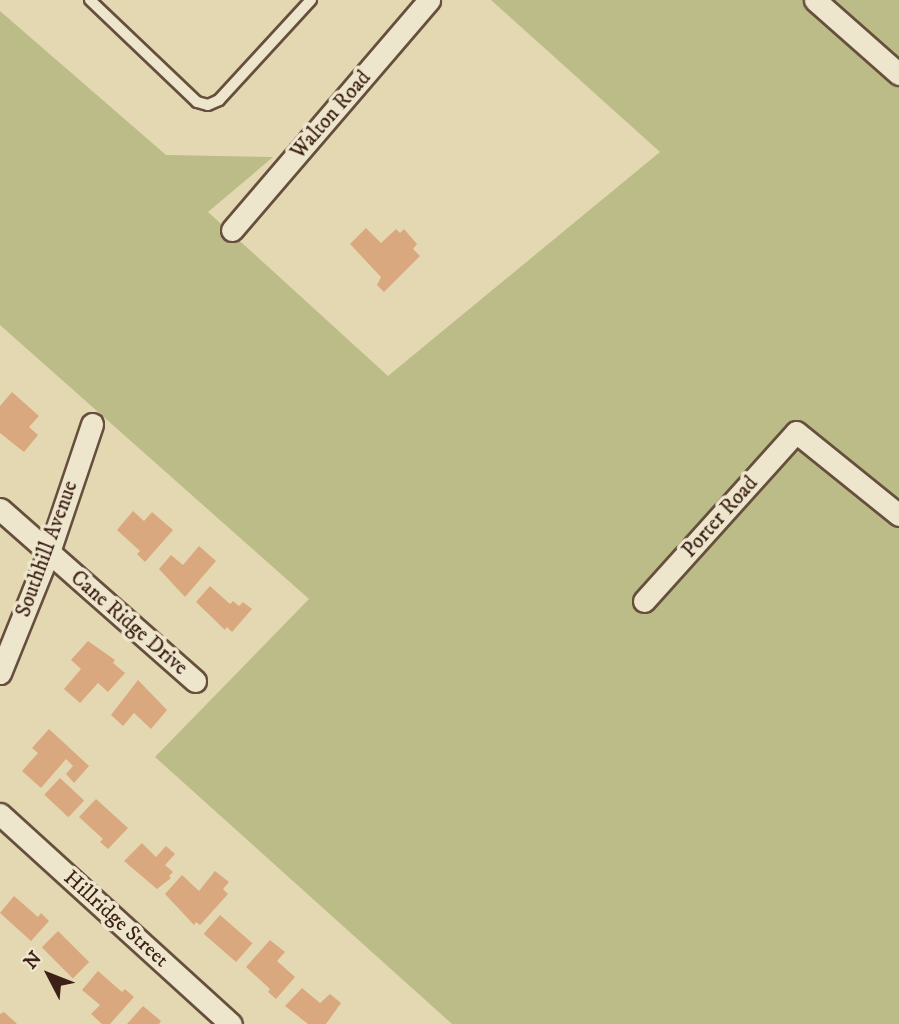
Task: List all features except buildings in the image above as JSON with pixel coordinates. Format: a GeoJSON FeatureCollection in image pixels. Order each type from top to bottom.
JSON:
{"type":"FeatureCollection","features":[{"type":"Feature","properties":{"kind":"street","name":"Walton Road"},"geometry":{"type":"LineString","coordinates":[[232,230],[429,0]]}},
{"type":"Feature","properties":{"kind":"street"},"geometry":{"type":"LineString","coordinates":[[815,0],[899,75]]}},
{"type":"Feature","properties":{"kind":"street","name":"Southhill Avenue"},"geometry":{"type":"LineString","coordinates":[[0,673],[48,552],[92,424]]}},
{"type":"Feature","properties":{"kind":"street","name":"Porter Road"},"geometry":{"type":"LineString","coordinates":[[644,601],[796,432],[899,515]]}},
{"type":"Feature","properties":{"kind":"street","name":"Cane Ridge Drive"},"geometry":{"type":"LineString","coordinates":[[0,509],[195,681]]}},
{"type":"Feature","properties":{"kind":"street","name":"Hillridge Street"},"geometry":{"type":"LineString","coordinates":[[0,814],[231,1024]]}},
{"type":"Feature","properties":{"kind":"lane"},"geometry":{"type":"LineString","coordinates":[[90,0],[198,102],[208,105],[219,100],[311,0]]}},
{"type":"Feature","properties":{"kind":"green space"},"geometry":{"type":"Polygon","coordinates":[[[491,0],[899,0],[899,1024],[452,1024],[155,757],[309,599],[0,325],[0,11],[166,155],[273,157],[208,212],[388,376],[660,152],[491,0]]]}}]}
